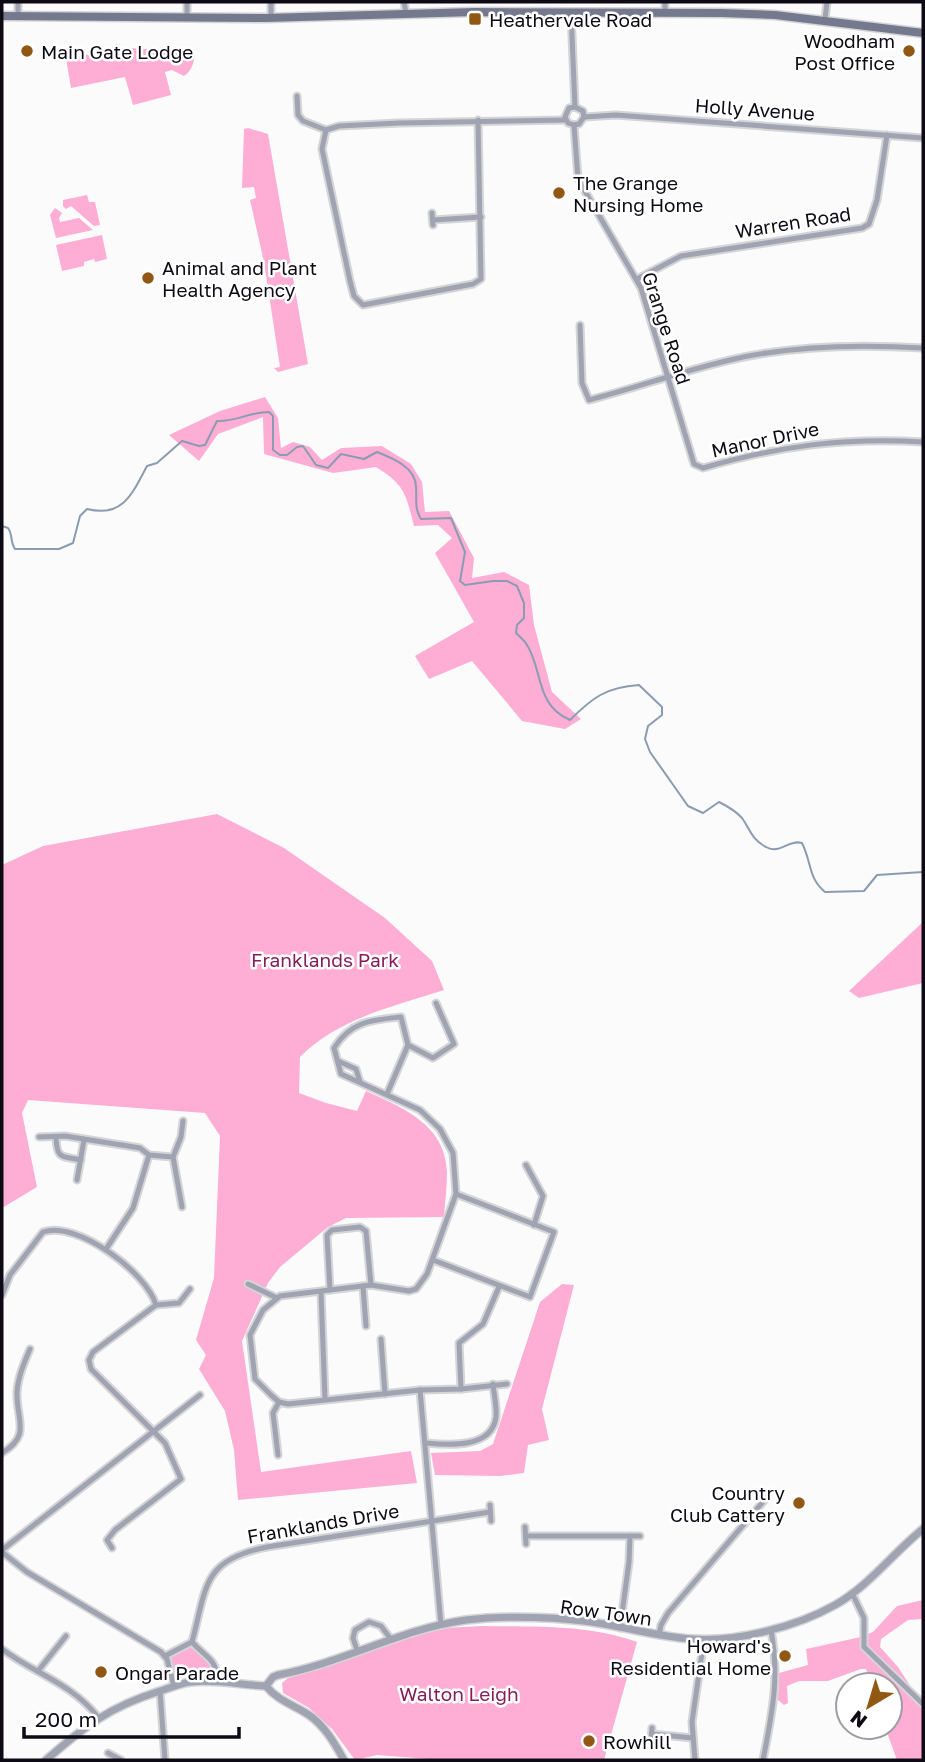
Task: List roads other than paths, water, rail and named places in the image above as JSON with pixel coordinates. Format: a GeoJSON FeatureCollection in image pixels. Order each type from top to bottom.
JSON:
{"type":"FeatureCollection","features":[{"type":"Feature","properties":{"kind":"main road"},"geometry":{"type":"LineString","coordinates":[[2,16],[271,18],[406,13],[474,7],[571,12],[775,15],[923,33]]}},
{"type":"Feature","properties":{"kind":"street"},"geometry":{"type":"LineString","coordinates":[[18,2],[18,16]]}},
{"type":"Feature","properties":{"kind":"street"},"geometry":{"type":"LineString","coordinates":[[187,2],[187,17]]}},
{"type":"Feature","properties":{"kind":"street"},"geometry":{"type":"LineString","coordinates":[[271,2],[271,18]]}},
{"type":"Feature","properties":{"kind":"street"},"geometry":{"type":"LineString","coordinates":[[404,2],[406,13]]}},
{"type":"Feature","properties":{"kind":"street"},"geometry":{"type":"LineString","coordinates":[[665,2],[665,12]]}},
{"type":"Feature","properties":{"kind":"street"},"geometry":{"type":"LineString","coordinates":[[825,20],[827,2]]}},
{"type":"Feature","properties":{"kind":"street"},"geometry":{"type":"LineString","coordinates":[[571,12],[575,107]]}},
{"type":"Feature","properties":{"kind":"street"},"geometry":{"type":"LineString","coordinates":[[297,96],[298,115],[303,121],[326,130],[339,126],[478,120],[566,120],[573,125],[582,122],[584,117],[583,111],[575,107]]}},
{"type":"Feature","properties":{"kind":"street"},"geometry":{"type":"LineString","coordinates":[[566,120],[567,111],[575,107]]}},
{"type":"Feature","properties":{"kind":"street"},"geometry":{"type":"LineString","coordinates":[[290,108],[298,108]]}},
{"type":"Feature","properties":{"kind":"street","name":"Holly Avenue"},"geometry":{"type":"LineString","coordinates":[[584,117],[616,114],[923,138]]}},
{"type":"Feature","properties":{"kind":"street"},"geometry":{"type":"LineString","coordinates":[[326,130],[322,149],[350,281],[359,303],[369,304],[478,282],[482,275],[478,120]]}},
{"type":"Feature","properties":{"kind":"street","name":"Grange Road"},"geometry":{"type":"LineString","coordinates":[[573,125],[578,178],[637,279],[691,459],[697,466]]}},
{"type":"Feature","properties":{"kind":"street","name":"Warren Road"},"geometry":{"type":"LineString","coordinates":[[637,279],[681,256],[862,228],[869,224],[877,200],[887,135]]}},
{"type":"Feature","properties":{"kind":"street"},"geometry":{"type":"LineString","coordinates":[[432,219],[481,217]]}},
{"type":"Feature","properties":{"kind":"street"},"geometry":{"type":"LineString","coordinates":[[580,324],[582,383],[589,400],[731,360],[803,348],[869,345],[923,348]]}},
{"type":"Feature","properties":{"kind":"street","name":"Manor Drive"},"geometry":{"type":"LineString","coordinates":[[697,466],[704,468],[762,452],[826,442],[923,442]]}},
{"type":"Feature","properties":{"kind":"street"},"geometry":{"type":"LineString","coordinates":[[408,1045],[433,1058],[454,1044],[436,1003]]}},
{"type":"Feature","properties":{"kind":"street"},"geometry":{"type":"LineString","coordinates":[[387,1094],[408,1045],[401,1017],[367,1021],[343,1034],[334,1048],[341,1074],[420,1110],[440,1129],[453,1153],[456,1194],[427,1274],[416,1289],[409,1291],[371,1285],[280,1296],[263,1310],[250,1335],[255,1379],[279,1402],[288,1404],[507,1384]]}},
{"type":"Feature","properties":{"kind":"street"},"geometry":{"type":"LineString","coordinates":[[338,1061],[356,1069],[360,1082]]}},
{"type":"Feature","properties":{"kind":"street"},"geometry":{"type":"LineString","coordinates":[[182,1207],[173,1157],[181,1137],[183,1121]]}},
{"type":"Feature","properties":{"kind":"street"},"geometry":{"type":"LineString","coordinates":[[39,1137],[140,1148],[149,1155],[173,1157]]}},
{"type":"Feature","properties":{"kind":"street"},"geometry":{"type":"LineString","coordinates":[[56,1138],[57,1153],[60,1156],[80,1160]]}},
{"type":"Feature","properties":{"kind":"street"},"geometry":{"type":"LineString","coordinates":[[77,1180],[84,1140]]}},
{"type":"Feature","properties":{"kind":"street"},"geometry":{"type":"LineString","coordinates":[[106,1249],[133,1208],[149,1155]]}},
{"type":"Feature","properties":{"kind":"street"},"geometry":{"type":"LineString","coordinates":[[526,1165],[543,1196],[534,1225]]}},
{"type":"Feature","properties":{"kind":"street"},"geometry":{"type":"LineString","coordinates":[[433,1260],[530,1297],[554,1232],[456,1194]]}},
{"type":"Feature","properties":{"kind":"street"},"geometry":{"type":"LineString","coordinates":[[330,1290],[326,1237],[332,1230],[360,1227],[366,1231],[371,1285]]}},
{"type":"Feature","properties":{"kind":"street"},"geometry":{"type":"LineString","coordinates":[[2,1295],[10,1275],[43,1232],[49,1230],[71,1234],[106,1249],[123,1262],[142,1283],[154,1298],[156,1306]]}},
{"type":"Feature","properties":{"kind":"street"},"geometry":{"type":"LineString","coordinates":[[247,1284],[277,1298]]}},
{"type":"Feature","properties":{"kind":"street"},"geometry":{"type":"LineString","coordinates":[[362,1286],[366,1326]]}},
{"type":"Feature","properties":{"kind":"street"},"geometry":{"type":"LineString","coordinates":[[461,1389],[459,1343],[483,1324],[499,1287]]}},
{"type":"Feature","properties":{"kind":"street"},"geometry":{"type":"LineString","coordinates":[[112,1548],[107,1540],[115,1530],[181,1479],[165,1443],[91,1369],[89,1360],[93,1352],[156,1306],[179,1303],[190,1289]]}},
{"type":"Feature","properties":{"kind":"street"},"geometry":{"type":"LineString","coordinates":[[321,1292],[325,1399]]}},
{"type":"Feature","properties":{"kind":"street"},"geometry":{"type":"LineString","coordinates":[[381,1339],[385,1394]]}},
{"type":"Feature","properties":{"kind":"street"},"geometry":{"type":"LineString","coordinates":[[2,1453],[19,1437],[21,1429],[17,1394],[20,1371],[30,1349]]}},
{"type":"Feature","properties":{"kind":"street"},"geometry":{"type":"LineString","coordinates":[[425,1443],[470,1443],[484,1438],[492,1430],[496,1418],[493,1384]]}},
{"type":"Feature","properties":{"kind":"street"},"geometry":{"type":"LineString","coordinates":[[420,1390],[441,1625]]}},
{"type":"Feature","properties":{"kind":"street"},"geometry":{"type":"LineString","coordinates":[[174,1686],[165,1656],[150,1644],[27,1572],[2,1551],[200,1395]]}},
{"type":"Feature","properties":{"kind":"street"},"geometry":{"type":"LineString","coordinates":[[278,1455],[273,1413],[279,1402]]}},
{"type":"Feature","properties":{"kind":"street"},"geometry":{"type":"LineString","coordinates":[[659,1635],[668,1613],[768,1496]]}},
{"type":"Feature","properties":{"kind":"street"},"geometry":{"type":"LineString","coordinates":[[490,1505],[491,1521]]}},
{"type":"Feature","properties":{"kind":"street","name":"Franklands Drive"},"geometry":{"type":"LineString","coordinates":[[192,1642],[207,1585],[213,1574],[236,1555],[280,1545],[490,1512]]}},
{"type":"Feature","properties":{"kind":"street"},"geometry":{"type":"LineString","coordinates":[[525,1527],[526,1544]]}},
{"type":"Feature","properties":{"kind":"street","name":"Row Town"},"geometry":{"type":"LineString","coordinates":[[266,1686],[278,1675],[390,1638],[441,1625],[489,1619],[578,1620],[659,1635],[704,1639],[748,1636],[817,1613],[852,1593],[923,1529]]}},
{"type":"Feature","properties":{"kind":"street"},"geometry":{"type":"LineString","coordinates":[[526,1536],[640,1536]]}},
{"type":"Feature","properties":{"kind":"street"},"geometry":{"type":"LineString","coordinates":[[620,1628],[630,1536]]}},
{"type":"Feature","properties":{"kind":"street"},"geometry":{"type":"LineString","coordinates":[[852,1593],[864,1618],[864,1647],[923,1704]]}},
{"type":"Feature","properties":{"kind":"street"},"geometry":{"type":"LineString","coordinates":[[357,1650],[353,1638],[355,1630],[369,1622],[381,1626],[390,1638]]}},
{"type":"Feature","properties":{"kind":"street"},"geometry":{"type":"LineString","coordinates":[[763,1760],[772,1724],[775,1690],[771,1630]]}},
{"type":"Feature","properties":{"kind":"street"},"geometry":{"type":"LineString","coordinates":[[38,1671],[66,1636]]}},
{"type":"Feature","properties":{"kind":"street"},"geometry":{"type":"LineString","coordinates":[[695,1760],[695,1695],[704,1639]]}},
{"type":"Feature","properties":{"kind":"street"},"geometry":{"type":"LineString","coordinates":[[165,1656],[192,1642],[215,1663],[222,1681]]}},
{"type":"Feature","properties":{"kind":"street"},"geometry":{"type":"LineString","coordinates":[[2,1648],[21,1663],[55,1680],[82,1699],[98,1717]]}},
{"type":"Feature","properties":{"kind":"street"},"geometry":{"type":"LineString","coordinates":[[46,1760],[98,1717],[127,1702],[190,1682],[222,1681],[266,1686],[275,1696],[317,1721],[344,1760]]}},
{"type":"Feature","properties":{"kind":"street"},"geometry":{"type":"LineString","coordinates":[[160,1691],[165,1760]]}},
{"type":"Feature","properties":{"kind":"street"},"geometry":{"type":"LineString","coordinates":[[652,1734],[693,1738]]}},
{"type":"Feature","properties":{"kind":"street"},"geometry":{"type":"LineString","coordinates":[[55,1752],[61,1760]]}},
{"type":"Feature","properties":{"kind":"street"},"geometry":{"type":"LineString","coordinates":[[108,1753],[121,1760]]}},
{"type":"Feature","properties":{"kind":"waterway"},"geometry":{"type":"LineString","coordinates":[[2,526],[10,531],[15,549],[59,549],[73,543],[80,516],[87,509],[99,511],[118,507],[131,494],[147,466],[157,463],[182,441],[205,445],[217,421],[269,412],[273,416],[273,450],[280,455],[287,455],[303,446],[316,465],[328,468],[341,454],[364,459],[377,452],[402,464],[412,474],[421,519],[451,518],[465,552],[460,581],[465,585],[507,581],[517,586],[524,603],[524,618],[517,625],[516,633],[524,640],[532,655],[545,696],[559,713],[570,720],[600,695],[617,688],[639,685],[662,707],[662,715],[648,726],[645,739],[650,752],[688,806],[703,813],[719,802],[731,808],[745,822],[757,841],[771,849],[802,843],[813,876],[825,892],[864,891],[877,875],[923,872]]}},
{"type":"Feature","properties":{"kind":"place","name":"Heathervale Road"},"geometry":{"type":"Point","coordinates":[475,19]}},
{"type":"Feature","properties":{"kind":"place","name":"Main Gate Lodge"},"geometry":{"type":"Point","coordinates":[27,51]}},
{"type":"Feature","properties":{"kind":"place","name":"Woodham Post Office"},"geometry":{"type":"Point","coordinates":[909,51]}},
{"type":"Feature","properties":{"kind":"place","name":"The Grange Nursing Home"},"geometry":{"type":"Point","coordinates":[559,193]}},
{"type":"Feature","properties":{"kind":"place","name":"Animal and Plant Health Agency"},"geometry":{"type":"Point","coordinates":[148,278]}},
{"type":"Feature","properties":{"kind":"place","name":"Country Club Cattery"},"geometry":{"type":"Point","coordinates":[799,1503]}},
{"type":"Feature","properties":{"kind":"place","name":"Howard's Residential Home"},"geometry":{"type":"Point","coordinates":[785,1656]}},
{"type":"Feature","properties":{"kind":"place","name":"Ongar Parade"},"geometry":{"type":"Point","coordinates":[101,1672]}},
{"type":"Feature","properties":{"kind":"place","name":"Rowhill"},"geometry":{"type":"Point","coordinates":[589,1741]}},
{"type":"Feature","properties":{"kind":"park label","name":"Franklands Park"},"geometry":{"type":"Point","coordinates":[325,959]}},
{"type":"Feature","properties":{"kind":"park label","name":"Walton Leigh"},"geometry":{"type":"Point","coordinates":[459,1693]}}]}
